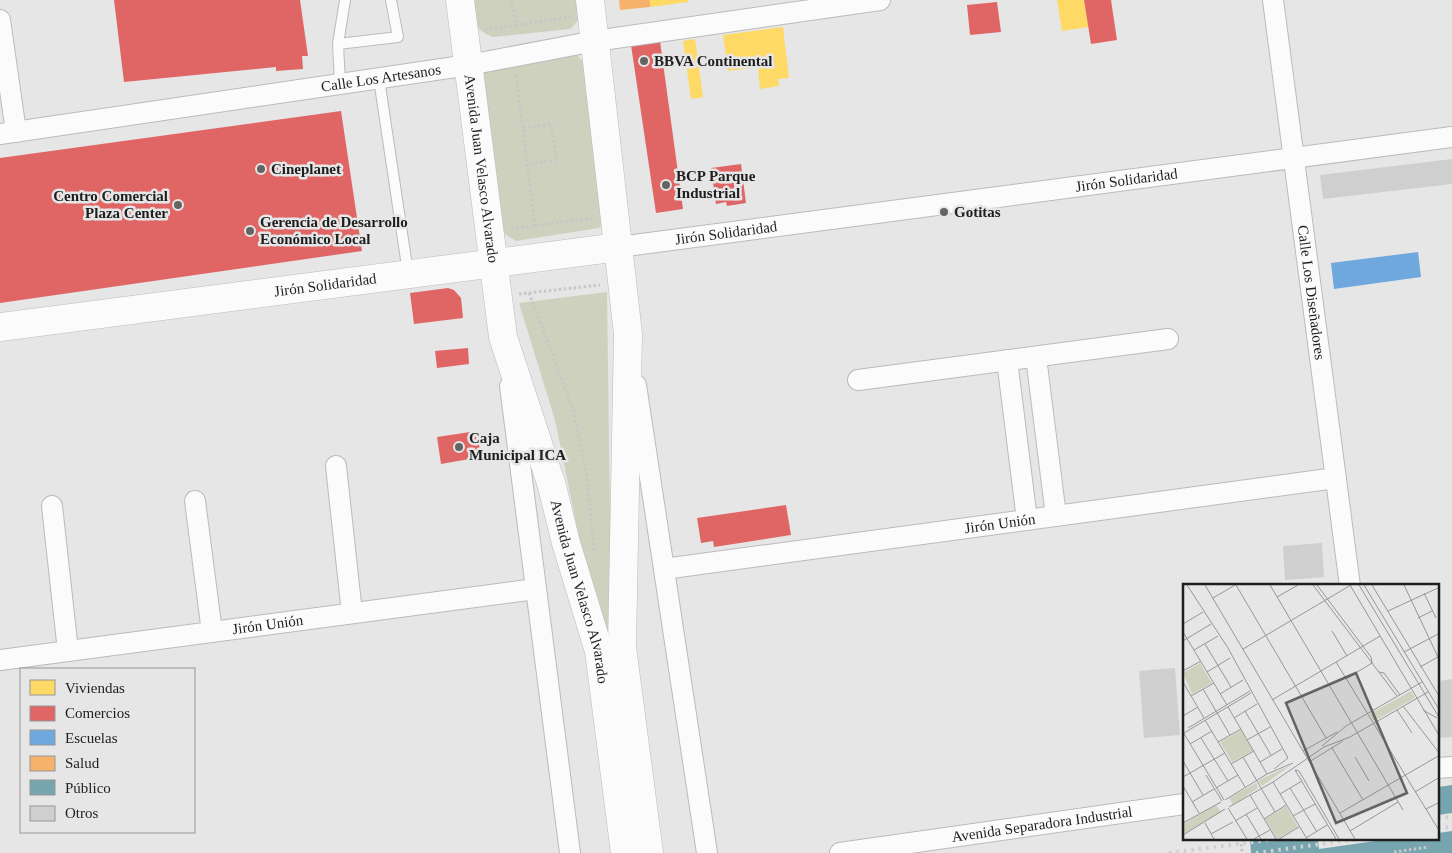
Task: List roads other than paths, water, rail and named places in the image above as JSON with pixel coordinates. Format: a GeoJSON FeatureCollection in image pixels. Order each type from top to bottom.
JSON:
{"type":"FeatureCollection","features":[{"type":"Feature","properties":{"kind":"main road","name":"Avenida Juan Velasco Alvarado"},"geometry":{"type":"LineString","coordinates":[[460,0],[504,337],[552,486],[566,543],[599,651],[625,853]]}},
{"type":"Feature","properties":{"kind":"main road","name":"Avenida Juan Velasco Alvarado"},"geometry":{"type":"LineString","coordinates":[[591,7],[628,334],[622,647],[649,853]]}},
{"type":"Feature","properties":{"kind":"main road","name":"Jirón Solidaridad"},"geometry":{"type":"LineString","coordinates":[[0,328],[619,247]]}},
{"type":"Feature","properties":{"kind":"street","name":"Calle Los Artesanos"},"geometry":{"type":"LineString","coordinates":[[8,133],[469,66],[596,41],[880,0]]}},
{"type":"Feature","properties":{"kind":"street","name":"Calle Los Diseñadores"},"geometry":{"type":"LineString","coordinates":[[1273,0],[1350,584]]}},
{"type":"Feature","properties":{"kind":"street"},"geometry":{"type":"LineString","coordinates":[[0,20],[8,133]]}},
{"type":"Feature","properties":{"kind":"street","name":"Jirón Solidaridad"},"geometry":{"type":"LineString","coordinates":[[619,247],[1452,137]]}},
{"type":"Feature","properties":{"kind":"street","name":"Avenida Juan Velasco Alvarado"},"geometry":{"type":"LineString","coordinates":[[628,334],[707,853]]}},
{"type":"Feature","properties":{"kind":"street","name":"Avenida Juan Velasco Alvarado"},"geometry":{"type":"LineString","coordinates":[[504,337],[570,853]]}},
{"type":"Feature","properties":{"kind":"street"},"geometry":{"type":"LineString","coordinates":[[858,380],[1168,339]]}},
{"type":"Feature","properties":{"kind":"street"},"geometry":{"type":"LineString","coordinates":[[1036,356],[1056,516]]}},
{"type":"Feature","properties":{"kind":"street"},"geometry":{"type":"LineString","coordinates":[[1007,360],[1027,520]]}},
{"type":"Feature","properties":{"kind":"street"},"geometry":{"type":"LineString","coordinates":[[336,466],[352,613]]}},
{"type":"Feature","properties":{"kind":"street","name":"Jirón Unión"},"geometry":{"type":"LineString","coordinates":[[664,569],[1336,478]]}},
{"type":"Feature","properties":{"kind":"street"},"geometry":{"type":"LineString","coordinates":[[195,501],[212,632]]}},
{"type":"Feature","properties":{"kind":"street"},"geometry":{"type":"LineString","coordinates":[[52,506],[68,651]]}},
{"type":"Feature","properties":{"kind":"street","name":"Jirón Unión"},"geometry":{"type":"LineString","coordinates":[[0,660],[536,589]]}},
{"type":"Feature","properties":{"kind":"street","name":"Avenida Separadora Industrial"},"geometry":{"type":"LineString","coordinates":[[840,853],[1183,804]]}},
{"type":"Feature","properties":{"kind":"lane"},"geometry":{"type":"LineString","coordinates":[[340,84],[338,44],[345,0]]}},
{"type":"Feature","properties":{"kind":"lane"},"geometry":{"type":"LineString","coordinates":[[338,44],[398,37],[392,0]]}},
{"type":"Feature","properties":{"kind":"lane"},"geometry":{"type":"LineString","coordinates":[[378,79],[408,274]]}},
{"type":"Feature","properties":{"kind":"railway"},"geometry":{"type":"LineString","coordinates":[[1440,818],[1452,817]]}},
{"type":"Feature","properties":{"kind":"railway"},"geometry":{"type":"LineString","coordinates":[[1440,828],[1452,827]]}},
{"type":"Feature","properties":{"kind":"railway"},"geometry":{"type":"LineString","coordinates":[[1169,853],[1268,840]]}},
{"type":"Feature","properties":{"kind":"railway"},"geometry":{"type":"LineString","coordinates":[[1256,853],[1351,840]]}},
{"type":"Feature","properties":{"kind":"place","name":"BBVA Continental"},"geometry":{"type":"Point","coordinates":[644,61]}},
{"type":"Feature","properties":{"kind":"place","name":"Cineplanet"},"geometry":{"type":"Point","coordinates":[261,169]}},
{"type":"Feature","properties":{"kind":"place","name":"BCP Parque Industrial"},"geometry":{"type":"Point","coordinates":[666,185]}},
{"type":"Feature","properties":{"kind":"place","name":"Centro Comercial Plaza Center"},"geometry":{"type":"Point","coordinates":[178,205]}},
{"type":"Feature","properties":{"kind":"place","name":"Gotitas"},"geometry":{"type":"Point","coordinates":[944,212]}},
{"type":"Feature","properties":{"kind":"place","name":"Gerencia de Desarrollo Económico Local"},"geometry":{"type":"Point","coordinates":[250,231]}},
{"type":"Feature","properties":{"kind":"place","name":"Caja Municipal ICA"},"geometry":{"type":"Point","coordinates":[459,447]}}]}
